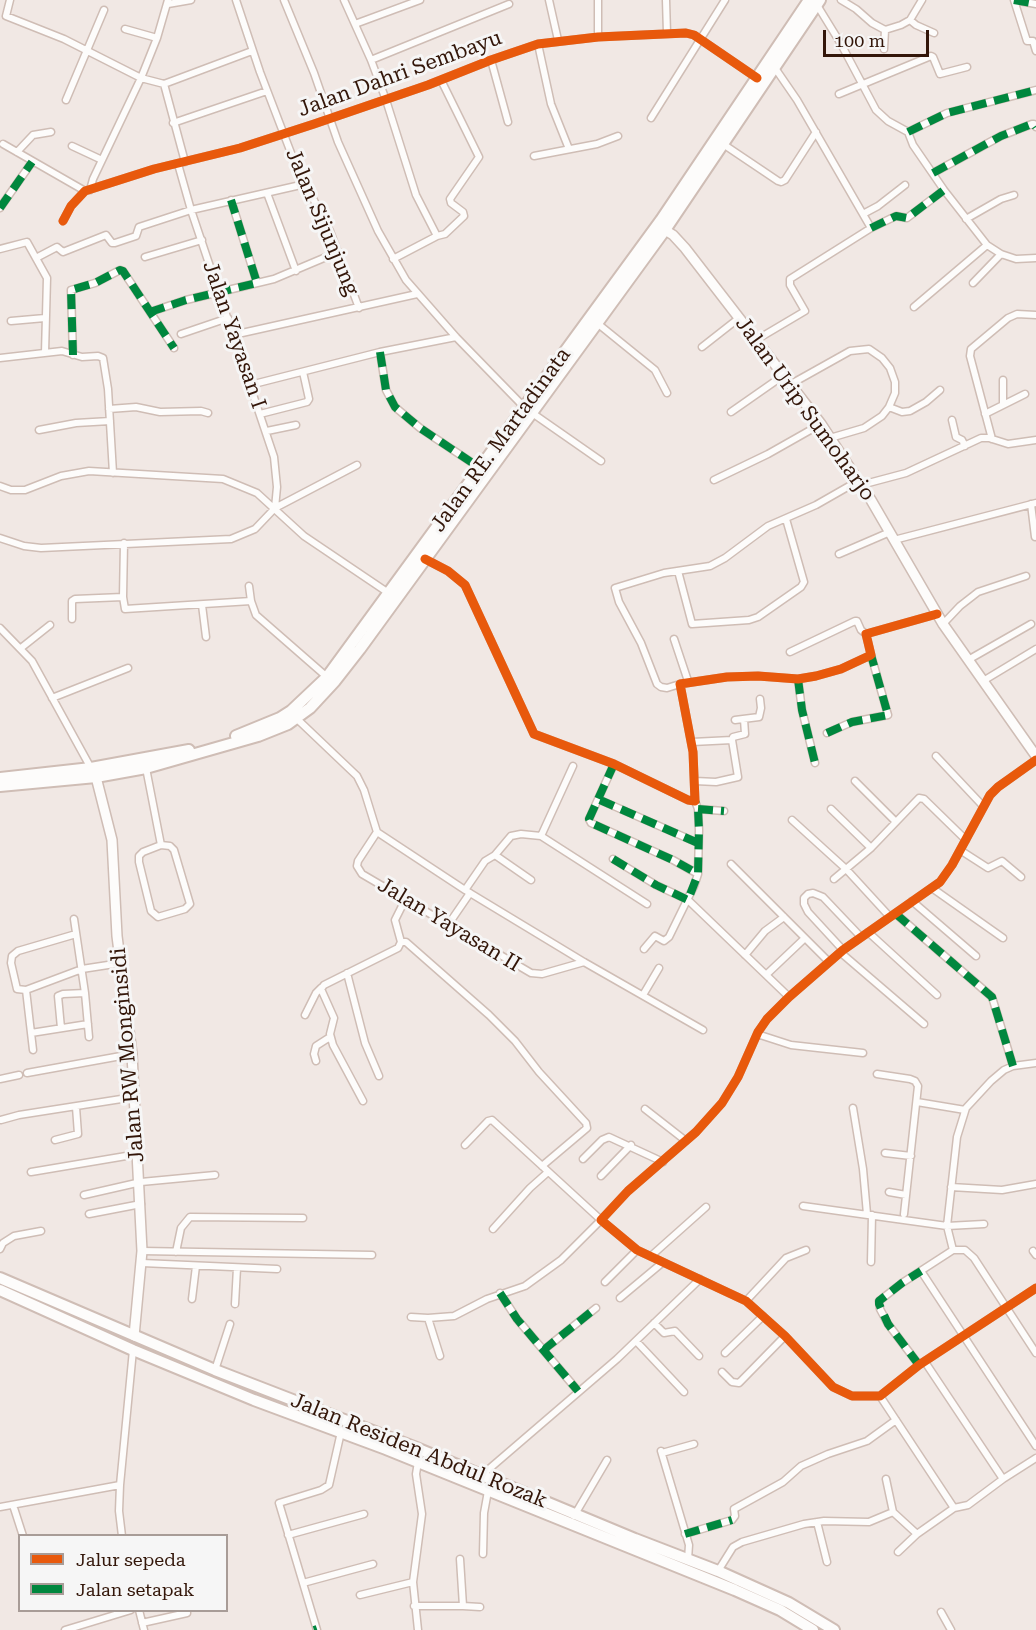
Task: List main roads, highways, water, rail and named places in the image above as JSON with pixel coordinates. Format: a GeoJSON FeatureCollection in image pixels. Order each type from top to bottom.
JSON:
{"type":"FeatureCollection","features":[{"type":"Feature","properties":{"kind":"highway"},"geometry":{"type":"LineString","coordinates":[[0,786],[168,758],[258,736],[310,708],[335,681],[393,596],[425,559],[528,411],[597,322],[661,228],[723,144],[761,80],[775,68],[815,2]]}},
{"type":"Feature","properties":{"kind":"highway","name":"Jalan RE. Martadinata"},"geometry":{"type":"LineString","coordinates":[[294,715],[393,596],[480,468],[528,411],[661,228],[815,2]]}},
{"type":"Feature","properties":{"kind":"highway"},"geometry":{"type":"LineString","coordinates":[[0,778],[146,768],[168,758]]}},
{"type":"Feature","properties":{"kind":"highway","name":"Jalan Residen Abdul Rozak"},"geometry":{"type":"LineString","coordinates":[[0,1278],[215,1370],[482,1475],[573,1518],[764,1602],[813,1630]]}},
{"type":"Feature","properties":{"kind":"highway","name":"Jalan Residen Abdul Rozak"},"geometry":{"type":"LineString","coordinates":[[0,1290],[133,1350],[254,1400],[488,1491],[635,1539],[718,1571],[789,1603],[834,1630]]}}]}
